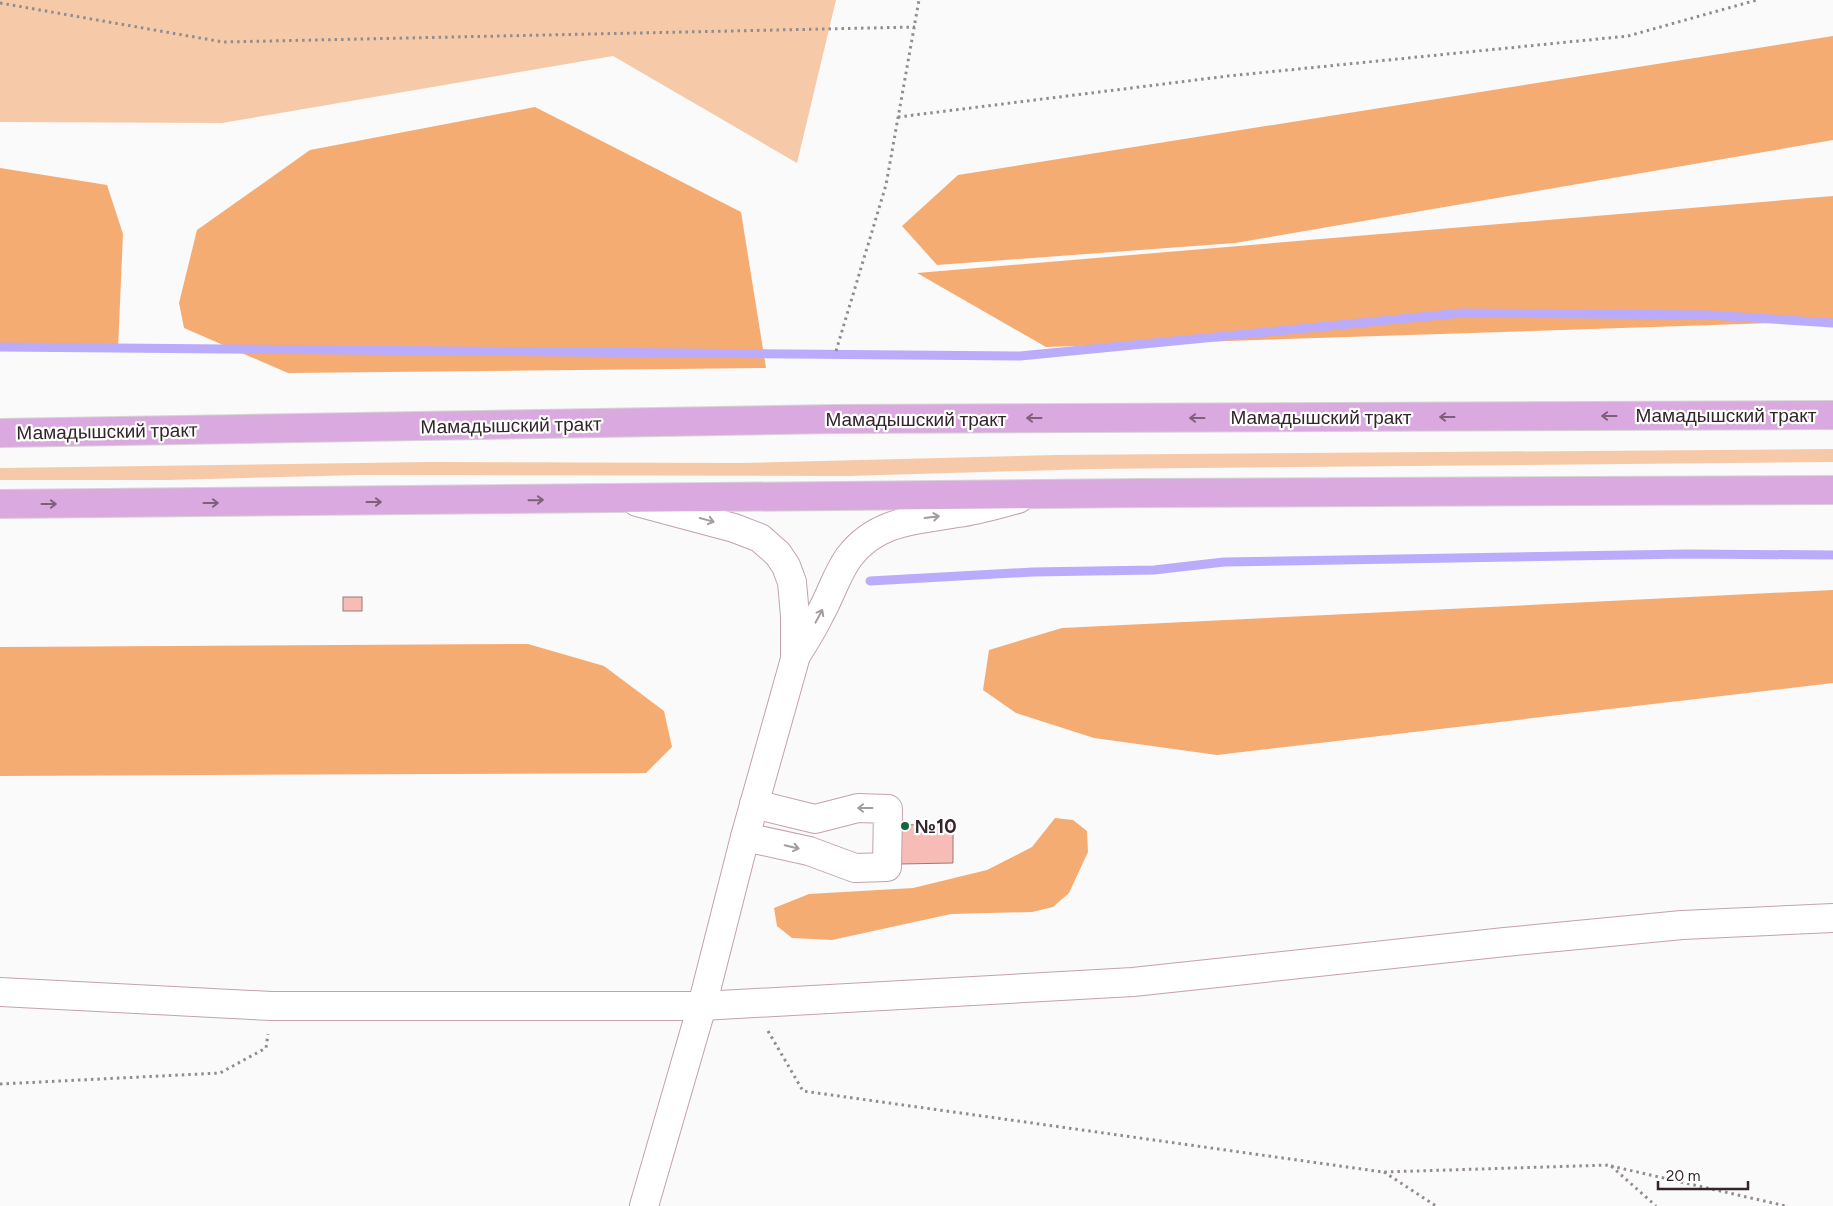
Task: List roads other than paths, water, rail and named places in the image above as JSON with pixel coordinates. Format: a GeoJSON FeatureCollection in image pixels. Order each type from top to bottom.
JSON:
{"type":"FeatureCollection","features":[{"type":"Feature","properties":{"kind":"main road","name":"Мамадышский тракт"},"geometry":{"type":"LineString","coordinates":[[0,433],[835,419],[1833,415]]}},
{"type":"Feature","properties":{"kind":"main road"},"geometry":{"type":"LineString","coordinates":[[0,504],[1038,494],[1833,490]]}},
{"type":"Feature","properties":{"kind":"street"},"geometry":{"type":"LineString","coordinates":[[795,658],[821,613],[835,578],[849,557],[864,540],[879,530],[900,522],[960,513],[1038,494]]}},
{"type":"Feature","properties":{"kind":"street"},"geometry":{"type":"LineString","coordinates":[[626,499],[749,532],[769,545],[786,566],[792,582],[796,616],[795,658],[745,837],[702,1006],[644,1206]]}},
{"type":"Feature","properties":{"kind":"street"},"geometry":{"type":"LineString","coordinates":[[745,837],[809,851],[855,868],[887,867],[888,809],[858,808],[815,819],[754,804]]}},
{"type":"Feature","properties":{"kind":"street"},"geometry":{"type":"LineString","coordinates":[[0,992],[271,1006],[702,1006],[1133,982],[1682,925],[1833,918]]}},
{"type":"Feature","properties":{"kind":"waterway"},"geometry":{"type":"LineString","coordinates":[[0,347],[1020,356],[1462,313],[1709,315],[1833,323]]}},
{"type":"Feature","properties":{"kind":"waterway"},"geometry":{"type":"LineString","coordinates":[[870,581],[1033,572],[1154,570],[1224,562],[1687,554],[1833,555]]}},
{"type":"Feature","properties":{"kind":"place","name":"№10"},"geometry":{"type":"Point","coordinates":[905,826]}}]}
